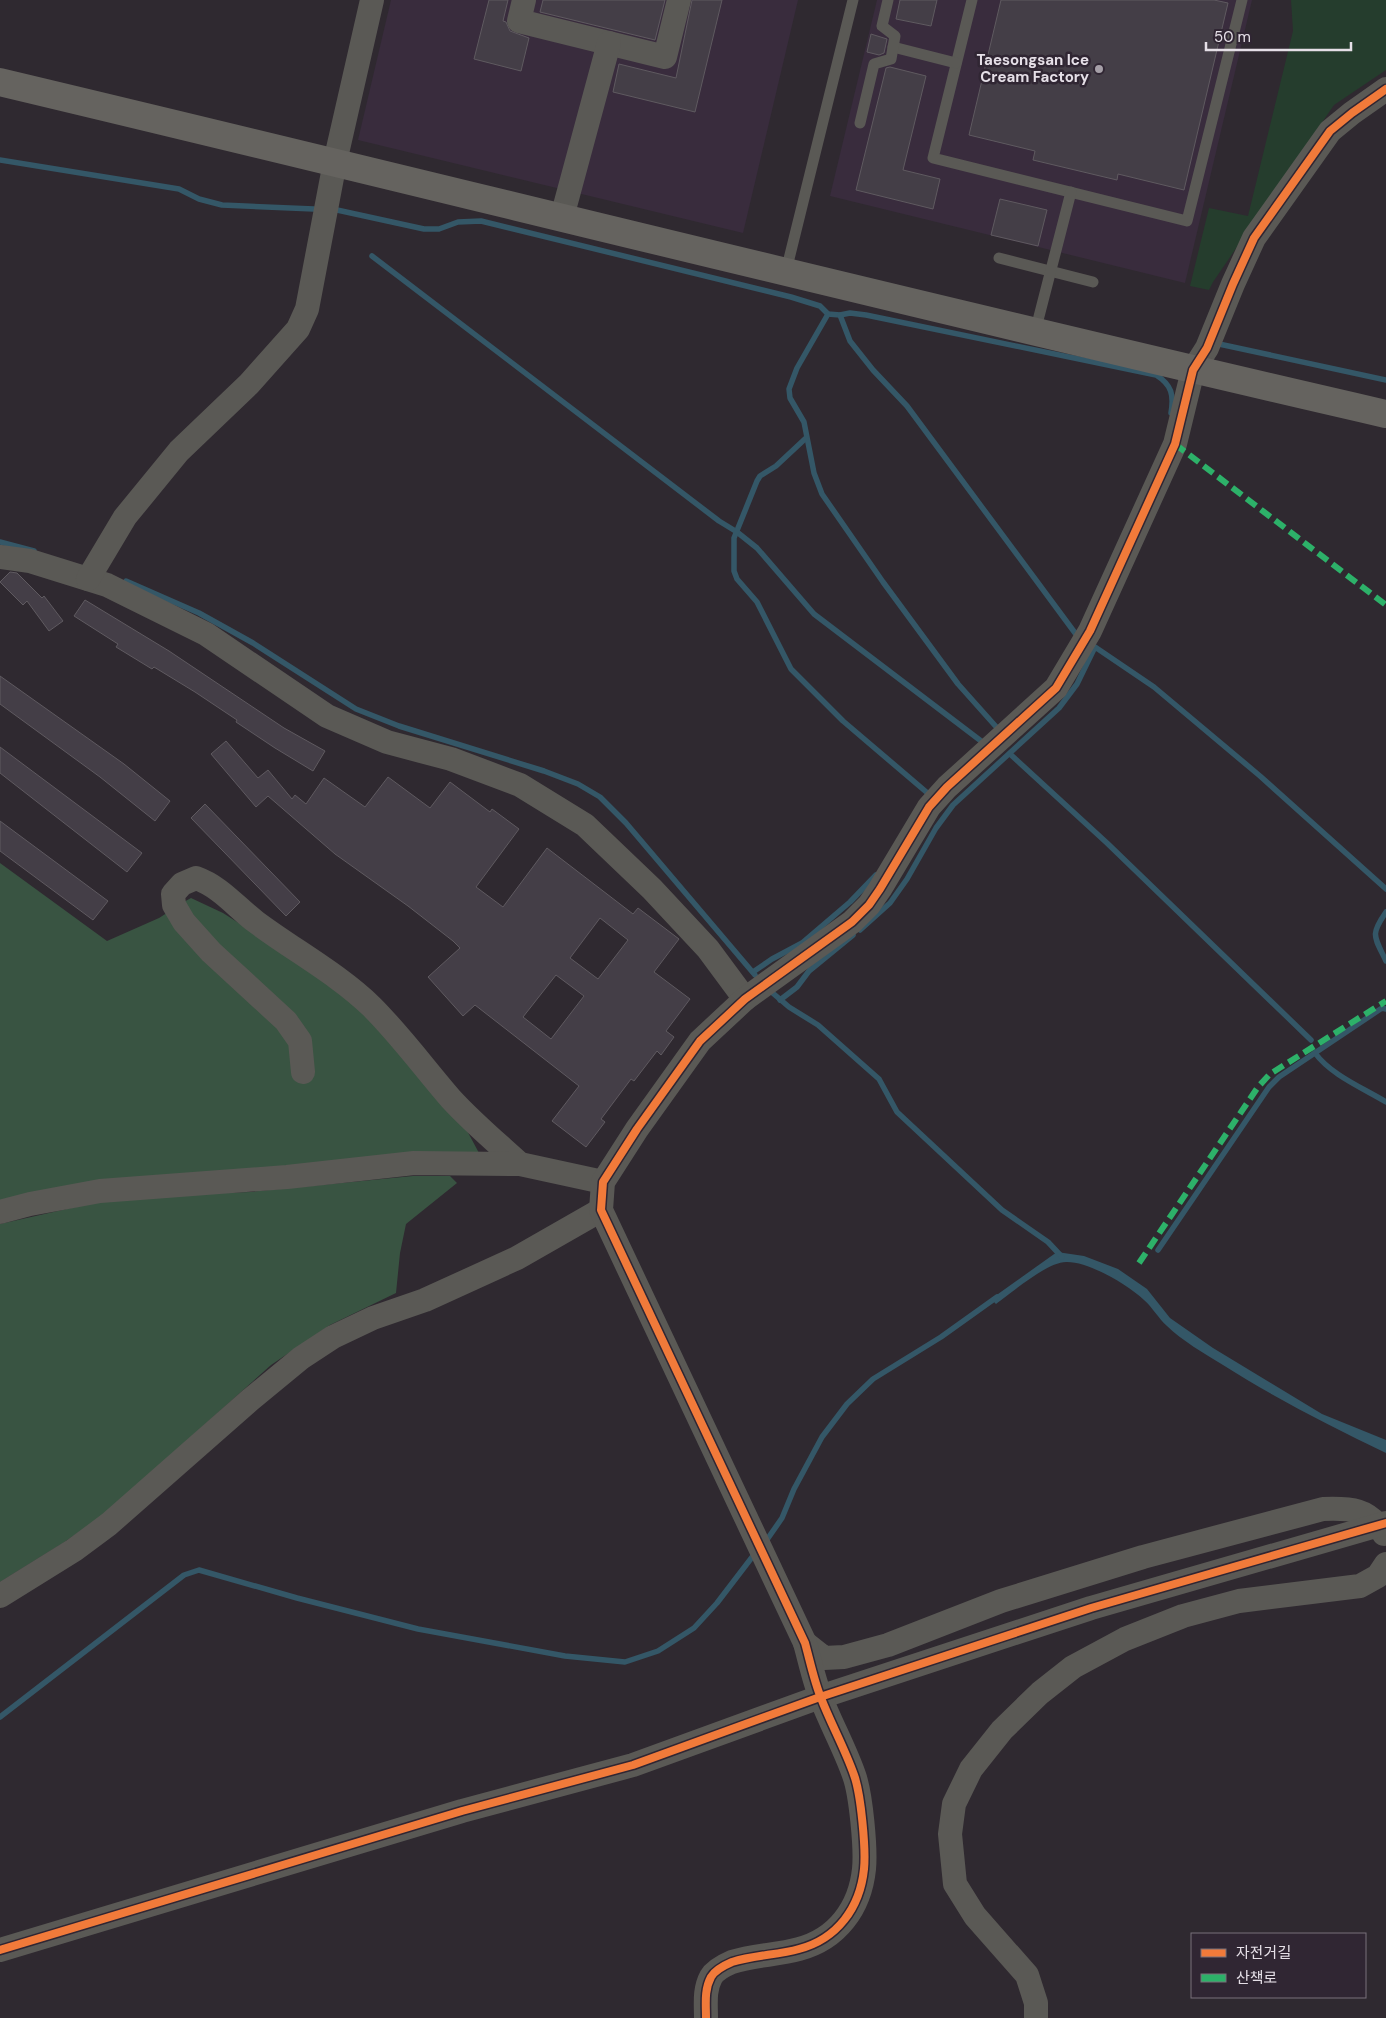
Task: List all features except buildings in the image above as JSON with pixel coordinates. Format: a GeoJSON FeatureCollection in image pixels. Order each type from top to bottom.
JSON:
{"type":"FeatureCollection","features":[{"type":"Feature","properties":{"kind":"street"},"geometry":{"type":"LineString","coordinates":[[92,572],[125,517],[180,451],[249,384],[298,329],[307,309],[336,162],[372,0]]}},
{"type":"Feature","properties":{"kind":"street"},"geometry":{"type":"LineString","coordinates":[[524,0],[519,21],[665,57],[678,0]]}},
{"type":"Feature","properties":{"kind":"street"},"geometry":{"type":"LineString","coordinates":[[562,217],[609,43]]}},
{"type":"Feature","properties":{"kind":"street"},"geometry":{"type":"LineString","coordinates":[[0,82],[1193,370],[1386,414]]}},
{"type":"Feature","properties":{"kind":"street"},"geometry":{"type":"LineString","coordinates":[[706,2018],[705,1992],[711,1976],[725,1965],[740,1960],[799,1950],[820,1942],[840,1926],[852,1910],[860,1894],[864,1868],[862,1821],[855,1777],[820,1697],[806,1643],[602,1210],[603,1182],[637,1129],[700,1041],[757,991],[852,922],[869,905],[880,889],[929,806],[947,787],[1056,688],[1090,631],[1175,444],[1193,370],[1207,348],[1254,238],[1330,131],[1352,112],[1386,89]]}},
{"type":"Feature","properties":{"kind":"street"},"geometry":{"type":"LineString","coordinates":[[0,557],[92,572],[107,585],[206,634],[327,716],[386,742],[451,759],[520,785],[585,825],[652,889],[708,949],[757,991]]}},
{"type":"Feature","properties":{"kind":"street"},"geometry":{"type":"LineString","coordinates":[[303,1072],[300,1041],[286,1021],[212,952],[184,922],[174,905],[173,894],[182,884],[196,878],[221,891],[254,921],[336,977],[371,1006],[403,1040],[452,1100],[520,1164]]}},
{"type":"Feature","properties":{"kind":"street"},"geometry":{"type":"LineString","coordinates":[[0,1212],[100,1190],[287,1178],[414,1163],[520,1164],[603,1182]]}},
{"type":"Feature","properties":{"kind":"street"},"geometry":{"type":"LineString","coordinates":[[0,1596],[38,1574],[110,1524],[250,1400],[302,1358],[333,1337],[373,1318],[425,1300],[517,1258],[602,1210]]}},
{"type":"Feature","properties":{"kind":"street"},"geometry":{"type":"LineString","coordinates":[[806,1643],[824,1658],[853,1655],[888,1646],[1001,1601],[1143,1557],[1323,1509],[1349,1508],[1369,1516],[1384,1529]]}},
{"type":"Feature","properties":{"kind":"street"},"geometry":{"type":"LineString","coordinates":[[0,1950],[462,1811],[633,1764],[820,1697],[1091,1608],[1384,1529]]}},
{"type":"Feature","properties":{"kind":"street"},"geometry":{"type":"LineString","coordinates":[[1036,2018],[1036,2004],[1027,1975],[975,1916],[955,1884],[950,1834],[954,1804],[971,1769],[1002,1730],[1040,1693],[1073,1667],[1125,1639],[1183,1616],[1239,1601],[1360,1586],[1378,1576],[1386,1564]]}},
{"type":"Feature","properties":{"kind":"lane"},"geometry":{"type":"LineString","coordinates":[[786,271],[853,0]]}},
{"type":"Feature","properties":{"kind":"lane"},"geometry":{"type":"LineString","coordinates":[[860,124],[874,64],[891,59],[895,36],[882,26],[888,0]]}},
{"type":"Feature","properties":{"kind":"lane"},"geometry":{"type":"LineString","coordinates":[[972,0],[933,158],[1187,221],[1242,0]]}},
{"type":"Feature","properties":{"kind":"lane"},"geometry":{"type":"LineString","coordinates":[[893,47],[956,63]]}},
{"type":"Feature","properties":{"kind":"lane"},"geometry":{"type":"LineString","coordinates":[[1035,332],[1071,192]]}},
{"type":"Feature","properties":{"kind":"lane"},"geometry":{"type":"LineString","coordinates":[[999,258],[1093,282]]}},
{"type":"Feature","properties":{"kind":"shaded area"},"geometry":{"type":"Polygon","coordinates":[[[391,0],[798,0],[743,233],[358,140],[391,0]]]}},
{"type":"Feature","properties":{"kind":"shaded area"},"geometry":{"type":"Polygon","coordinates":[[[877,0],[1252,0],[1185,283],[830,196],[877,0]]]}},
{"type":"Feature","properties":{"kind":"green space"},"geometry":{"type":"Polygon","coordinates":[[[1291,0],[1386,0],[1386,70],[1334,105],[1209,290],[1190,286],[1209,208],[1248,216],[1293,31],[1291,0]]]}},
{"type":"Feature","properties":{"kind":"green space"},"geometry":{"type":"Polygon","coordinates":[[[0,863],[107,941],[159,918],[170,911],[248,990],[309,1063],[231,961],[182,903],[191,898],[223,913],[332,982],[374,1021],[464,1125],[479,1153],[0,1202],[0,863]]]}},
{"type":"Feature","properties":{"kind":"green space"},"geometry":{"type":"Polygon","coordinates":[[[413,1176],[450,1176],[457,1183],[406,1224],[400,1253],[396,1293],[330,1325],[271,1365],[105,1514],[63,1543],[0,1582],[0,1224],[120,1197],[250,1192],[413,1176]]]}},
{"type":"Feature","properties":{"kind":"water"},"geometry":{"type":"Polygon","coordinates":[[[1057,1252],[1084,1256],[1118,1269],[1147,1289],[1170,1318],[1213,1348],[1322,1414],[1386,1440],[1386,1453],[1283,1400],[1201,1352],[1173,1331],[1137,1294],[1119,1281],[1097,1270],[1076,1263],[1059,1263],[1050,1266],[996,1304],[991,1299],[1057,1252]]]}},
{"type":"Feature","properties":{"kind":"waterway"},"geometry":{"type":"LineString","coordinates":[[0,160],[179,189],[199,199],[222,205],[314,209]]}},
{"type":"Feature","properties":{"kind":"waterway"},"geometry":{"type":"LineString","coordinates":[[337,210],[424,229],[439,229],[458,222],[481,221],[791,297],[820,306],[828,314],[840,315],[850,313],[866,315],[1156,375],[1166,383],[1171,391],[1171,413]]}},
{"type":"Feature","properties":{"kind":"waterway"},"geometry":{"type":"LineString","coordinates":[[372,256],[719,521],[737,532],[757,548],[814,614],[985,744]]}},
{"type":"Feature","properties":{"kind":"waterway"},"geometry":{"type":"LineString","coordinates":[[828,314],[797,368],[789,389],[790,398],[804,422],[814,473],[822,494],[883,582],[958,684],[999,730]]}},
{"type":"Feature","properties":{"kind":"waterway"},"geometry":{"type":"LineString","coordinates":[[840,315],[850,341],[873,370],[907,406],[1078,637]]}},
{"type":"Feature","properties":{"kind":"waterway"},"geometry":{"type":"LineString","coordinates":[[1219,344],[1386,380]]}},
{"type":"Feature","properties":{"kind":"waterway"},"geometry":{"type":"LineString","coordinates":[[806,438],[776,466],[760,476],[757,481],[734,538],[734,571],[737,579],[757,602],[791,669],[843,721],[931,796]]}},
{"type":"Feature","properties":{"kind":"waterway"},"geometry":{"type":"LineString","coordinates":[[0,542],[34,551]]}},
{"type":"Feature","properties":{"kind":"waterway"},"geometry":{"type":"LineString","coordinates":[[126,581],[199,613],[253,643],[356,709],[399,726],[544,771],[578,784],[600,797],[626,823],[755,975]]}},
{"type":"Feature","properties":{"kind":"waterway"},"geometry":{"type":"LineString","coordinates":[[860,930],[890,903],[907,879],[936,828],[953,805],[1059,708],[1077,684],[1095,647],[1154,687],[1260,776],[1386,889]]}},
{"type":"Feature","properties":{"kind":"waterway"},"geometry":{"type":"LineString","coordinates":[[1010,754],[1107,843],[1311,1040]]}},
{"type":"Feature","properties":{"kind":"waterway"},"geometry":{"type":"LineString","coordinates":[[753,972],[772,959],[802,943],[850,902],[876,875]]}},
{"type":"Feature","properties":{"kind":"waterway"},"geometry":{"type":"LineString","coordinates":[[1386,912],[1376,931],[1377,941],[1386,961]]}},
{"type":"Feature","properties":{"kind":"waterway"},"geometry":{"type":"LineString","coordinates":[[780,1000],[797,987],[809,971],[853,935]]}},
{"type":"Feature","properties":{"kind":"waterway"},"geometry":{"type":"LineString","coordinates":[[768,989],[789,1007],[818,1025],[879,1079],[897,1112],[1002,1210],[1048,1242],[1062,1257]]}},
{"type":"Feature","properties":{"kind":"waterway"},"geometry":{"type":"LineString","coordinates":[[1158,1250],[1269,1087],[1279,1077],[1382,1008],[1386,1009]]}},
{"type":"Feature","properties":{"kind":"waterway"},"geometry":{"type":"LineString","coordinates":[[1315,1053],[1338,1074],[1386,1102]]}},
{"type":"Feature","properties":{"kind":"waterway"},"geometry":{"type":"LineString","coordinates":[[764,1544],[782,1518],[794,1489],[822,1437],[847,1404],[873,1379],[941,1337],[997,1297]]}},
{"type":"Feature","properties":{"kind":"waterway"},"geometry":{"type":"LineString","coordinates":[[0,1717],[184,1575],[199,1570],[297,1598],[418,1629],[565,1656],[625,1662],[658,1651],[694,1628],[717,1603],[756,1552]]}},
{"type":"Feature","properties":{"kind":"marked path"},"geometry":{"type":"LineString","coordinates":[[1175,444],[1386,605]]}},
{"type":"Feature","properties":{"kind":"marked path"},"geometry":{"type":"LineString","coordinates":[[1139,1263],[1258,1087],[1270,1074],[1386,1001]]}},
{"type":"Feature","properties":{"kind":"cycle path"},"geometry":{"type":"LineString","coordinates":[[706,2018],[707,1987],[711,1977],[718,1970],[729,1963],[791,1951],[813,1944],[825,1938],[844,1920],[858,1897],[862,1883],[864,1849],[861,1808],[854,1775],[814,1678],[805,1643],[601,1210],[603,1182],[637,1129],[700,1041],[745,999],[852,922],[869,905],[880,889],[929,807],[947,787],[1056,688],[1090,631],[1175,444],[1193,370],[1207,348],[1254,238],[1330,131],[1386,89]]}},
{"type":"Feature","properties":{"kind":"cycle path"},"geometry":{"type":"LineString","coordinates":[[0,1950],[462,1811],[633,1765],[820,1697],[1091,1608],[1386,1523]]}},
{"type":"Feature","properties":{"kind":"place","name":"Taesongsan Ice Cream Factory"},"geometry":{"type":"Point","coordinates":[1099,69]}}]}
